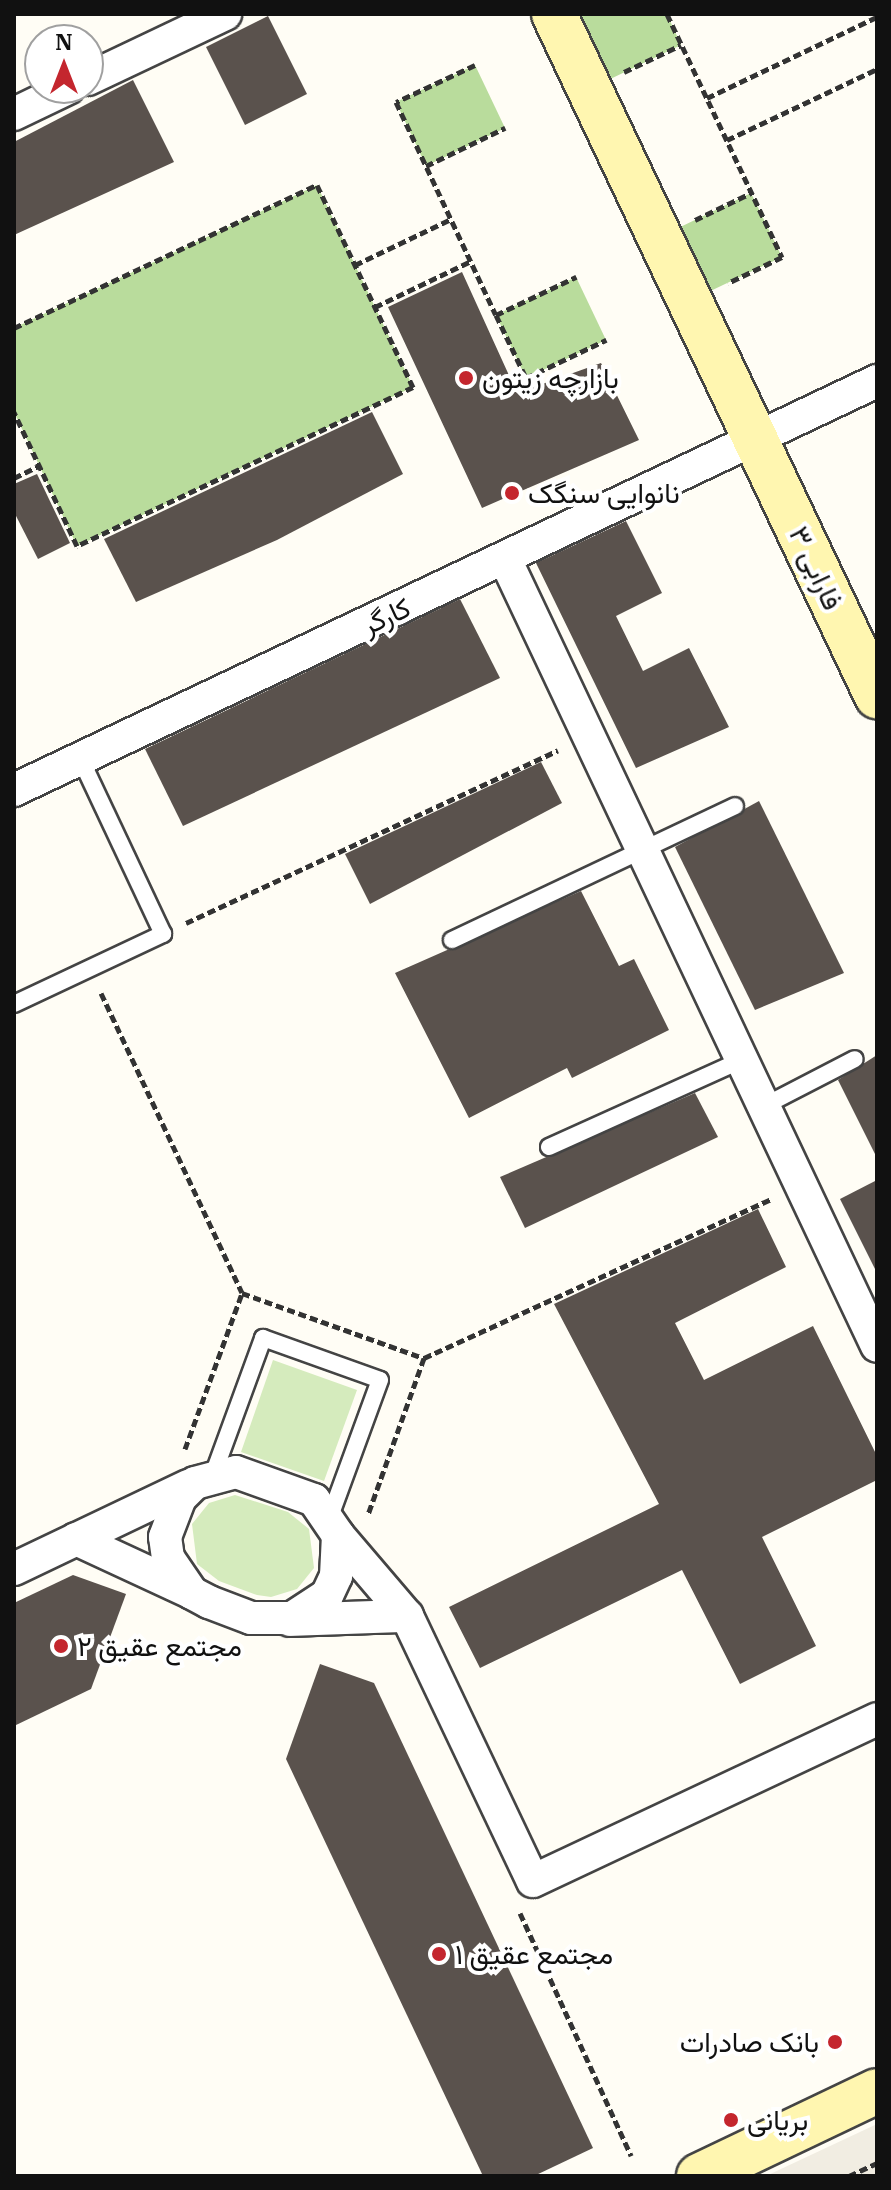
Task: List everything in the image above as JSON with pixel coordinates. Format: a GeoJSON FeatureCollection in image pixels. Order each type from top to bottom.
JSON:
{"type":"FeatureCollection","features":[{"type":"Feature","properties":{"kind":"street","name":"فارابی ۳"},"geometry":{"type":"LineString","coordinates":[[554,14],[877,696]]}},
{"type":"Feature","properties":{"kind":"street"},"geometry":{"type":"LineString","coordinates":[[104,71],[215,16]]}},
{"type":"Feature","properties":{"kind":"street"},"geometry":{"type":"LineString","coordinates":[[14,114],[35,104]]}},
{"type":"Feature","properties":{"kind":"street","name":"کارگر"},"geometry":{"type":"LineString","coordinates":[[14,790],[506,561],[877,381]]}},
{"type":"Feature","properties":{"kind":"street"},"geometry":{"type":"LineString","coordinates":[[506,561],[877,1346]]}},
{"type":"Feature","properties":{"kind":"street"},"geometry":{"type":"LineString","coordinates":[[14,1569],[204,1479],[255,1475],[297,1490],[334,1526],[407,1616],[533,1881],[877,1719]]}},
{"type":"Feature","properties":{"kind":"street"},"geometry":{"type":"LineString","coordinates":[[192,1593],[168,1558],[165,1537],[180,1498],[204,1479]]}},
{"type":"Feature","properties":{"kind":"street"},"geometry":{"type":"LineString","coordinates":[[271,1621],[292,1618],[327,1595],[336,1576],[334,1526]]}},
{"type":"Feature","properties":{"kind":"street"},"geometry":{"type":"LineString","coordinates":[[76,1539],[192,1593],[271,1621],[407,1616]]}},
{"type":"Feature","properties":{"kind":"street"},"geometry":{"type":"LineString","coordinates":[[699,2176],[877,2091]]}},
{"type":"Feature","properties":{"kind":"lane"},"geometry":{"type":"LineString","coordinates":[[14,1004],[163,934],[80,758]]}},
{"type":"Feature","properties":{"kind":"lane"},"geometry":{"type":"LineString","coordinates":[[452,940],[644,853],[735,806]]}},
{"type":"Feature","properties":{"kind":"lane"},"geometry":{"type":"LineString","coordinates":[[764,1106],[855,1059]]}},
{"type":"Feature","properties":{"kind":"lane"},"geometry":{"type":"LineString","coordinates":[[549,1147],[742,1060]]}},
{"type":"Feature","properties":{"kind":"lane"},"geometry":{"type":"LineString","coordinates":[[204,1479],[263,1338],[336,1364],[380,1380],[334,1526]]}},
{"type":"Feature","properties":{"kind":"path"},"geometry":{"type":"LineString","coordinates":[[667,14],[782,257],[715,289]]}},
{"type":"Feature","properties":{"kind":"path"},"geometry":{"type":"LineString","coordinates":[[707,98],[877,17]]}},
{"type":"Feature","properties":{"kind":"path"},"geometry":{"type":"LineString","coordinates":[[615,77],[681,45]]}},
{"type":"Feature","properties":{"kind":"path"},"geometry":{"type":"LineString","coordinates":[[475,65],[396,102],[526,378],[606,340]]}},
{"type":"Feature","properties":{"kind":"path"},"geometry":{"type":"LineString","coordinates":[[727,140],[877,69]]}},
{"type":"Feature","properties":{"kind":"path"},"geometry":{"type":"LineString","coordinates":[[426,166],[505,128]]}},
{"type":"Feature","properties":{"kind":"path"},"geometry":{"type":"LineString","coordinates":[[14,328],[317,185],[413,387],[77,546],[17,425],[14,412]]}},
{"type":"Feature","properties":{"kind":"path"},"geometry":{"type":"LineString","coordinates":[[685,225],[751,193]]}},
{"type":"Feature","properties":{"kind":"path"},"geometry":{"type":"LineString","coordinates":[[355,265],[451,219]]}},
{"type":"Feature","properties":{"kind":"path"},"geometry":{"type":"LineString","coordinates":[[375,307],[471,261]]}},
{"type":"Feature","properties":{"kind":"path"},"geometry":{"type":"LineString","coordinates":[[496,315],[576,277]]}},
{"type":"Feature","properties":{"kind":"path"},"geometry":{"type":"LineString","coordinates":[[14,478],[39,466]]}},
{"type":"Feature","properties":{"kind":"path"},"geometry":{"type":"LineString","coordinates":[[163,934],[589,736]]}},
{"type":"Feature","properties":{"kind":"path"},"geometry":{"type":"LineString","coordinates":[[89,969],[242,1293],[424,1358],[801,1186]]}},
{"type":"Feature","properties":{"kind":"path"},"geometry":{"type":"LineString","coordinates":[[204,1479],[180,1463],[242,1293]]}},
{"type":"Feature","properties":{"kind":"path"},"geometry":{"type":"LineString","coordinates":[[334,1526],[363,1529],[424,1358]]}},
{"type":"Feature","properties":{"kind":"path"},"geometry":{"type":"LineString","coordinates":[[533,1881],[517,1908],[631,2156]]}},
{"type":"Feature","properties":{"kind":"path"},"geometry":{"type":"LineString","coordinates":[[849,2176],[877,2163]]}},
{"type":"Feature","properties":{"kind":"green space"},"geometry":{"type":"Polygon","coordinates":[[[582,14],[667,14],[681,45],[602,83],[571,19],[582,14]]]}},
{"type":"Feature","properties":{"kind":"green space"},"geometry":{"type":"Polygon","coordinates":[[[475,65],[505,128],[426,166],[396,102],[475,65]]]}},
{"type":"Feature","properties":{"kind":"green space"},"geometry":{"type":"Polygon","coordinates":[[[317,185],[413,387],[77,546],[14,412],[14,328],[317,185]]]}},
{"type":"Feature","properties":{"kind":"green space"},"geometry":{"type":"Polygon","coordinates":[[[751,193],[782,257],[702,295],[672,231],[751,193]]]}},
{"type":"Feature","properties":{"kind":"green space"},"geometry":{"type":"Polygon","coordinates":[[[576,277],[606,340],[526,378],[496,315],[576,277]]]}},
{"type":"Feature","properties":{"kind":"green space"},"geometry":{"type":"Polygon","coordinates":[[[273,1360],[357,1390],[324,1481],[241,1452],[273,1360]]]}},
{"type":"Feature","properties":{"kind":"green space"},"geometry":{"type":"Polygon","coordinates":[[[235,1495],[288,1512],[309,1529],[314,1568],[297,1589],[271,1597],[257,1595],[219,1581],[197,1564],[192,1524],[209,1503],[235,1495]]]}},
{"type":"Feature","properties":{"kind":"shaded area"},"geometry":{"type":"Polygon","coordinates":[[[877,2124],[877,2176],[766,2176],[877,2124]]]}},
{"type":"Feature","properties":{"kind":"building"},"geometry":{"type":"Polygon","coordinates":[[[268,16],[307,94],[245,125],[206,47],[268,16]]]}},
{"type":"Feature","properties":{"kind":"building"},"geometry":{"type":"Polygon","coordinates":[[[133,80],[174,162],[14,235],[14,142],[87,104],[104,104],[104,95],[133,80]]]}},
{"type":"Feature","properties":{"kind":"building","name":"بازارچه زیتون"},"geometry":{"type":"Polygon","coordinates":[[[462,272],[517,393],[601,363],[639,440],[482,508],[388,307],[462,272]]]}},
{"type":"Feature","properties":{"kind":"building"},"geometry":{"type":"Polygon","coordinates":[[[372,412],[403,474],[277,540],[136,602],[104,539],[372,412]]]}},
{"type":"Feature","properties":{"kind":"building"},"geometry":{"type":"Polygon","coordinates":[[[37,474],[70,543],[38,559],[14,512],[14,484],[37,474]]]}},
{"type":"Feature","properties":{"kind":"building"},"geometry":{"type":"Polygon","coordinates":[[[626,521],[662,593],[616,616],[643,671],[689,648],[729,727],[636,768],[536,563],[626,521]]]}},
{"type":"Feature","properties":{"kind":"building"},"geometry":{"type":"Polygon","coordinates":[[[460,599],[500,678],[183,826],[145,749],[460,599]]]}},
{"type":"Feature","properties":{"kind":"building"},"geometry":{"type":"Polygon","coordinates":[[[541,762],[562,803],[370,904],[345,854],[541,762]]]}},
{"type":"Feature","properties":{"kind":"building"},"geometry":{"type":"Polygon","coordinates":[[[759,801],[844,973],[755,1010],[675,847],[759,801]]]}},
{"type":"Feature","properties":{"kind":"building"},"geometry":{"type":"Polygon","coordinates":[[[581,891],[619,966],[634,959],[669,1030],[572,1078],[567,1068],[469,1118],[395,973],[581,891]]]}},
{"type":"Feature","properties":{"kind":"building"},"geometry":{"type":"Polygon","coordinates":[[[877,1055],[877,1158],[838,1080],[877,1055]]]}},
{"type":"Feature","properties":{"kind":"building"},"geometry":{"type":"Polygon","coordinates":[[[695,1093],[718,1137],[525,1228],[500,1177],[695,1093]]]}},
{"type":"Feature","properties":{"kind":"building"},"geometry":{"type":"Polygon","coordinates":[[[877,1180],[877,1273],[840,1199],[877,1180]]]}},
{"type":"Feature","properties":{"kind":"building"},"geometry":{"type":"Polygon","coordinates":[[[758,1209],[786,1267],[675,1323],[704,1380],[813,1326],[877,1456],[877,1480],[762,1537],[816,1646],[740,1684],[682,1570],[480,1668],[449,1607],[659,1504],[554,1304],[758,1209]]]}},
{"type":"Feature","properties":{"kind":"building","name":"مجتمع عقیق ۲"},"geometry":{"type":"Polygon","coordinates":[[[73,1575],[126,1594],[91,1689],[14,1726],[14,1603],[73,1575]]]}},
{"type":"Feature","properties":{"kind":"building","name":"مجتمع عقیق ۱"},"geometry":{"type":"Polygon","coordinates":[[[320,1664],[374,1683],[593,2148],[534,2176],[483,2176],[286,1759],[320,1664]]]}},
{"type":"Feature","properties":{"kind":"place","name":"بازارچه زیتون"},"geometry":{"type":"Point","coordinates":[466,378]}},
{"type":"Feature","properties":{"kind":"place","name":"نانوایی سنگک"},"geometry":{"type":"Point","coordinates":[512,493]}},
{"type":"Feature","properties":{"kind":"place","name":"مجتمع عقیق ۲"},"geometry":{"type":"Point","coordinates":[61,1646]}},
{"type":"Feature","properties":{"kind":"place","name":"مجتمع عقیق ۱"},"geometry":{"type":"Point","coordinates":[439,1954]}},
{"type":"Feature","properties":{"kind":"place","name":"بانک صادرات"},"geometry":{"type":"Point","coordinates":[835,2042]}},
{"type":"Feature","properties":{"kind":"place","name":"بریانی"},"geometry":{"type":"Point","coordinates":[731,2120]}}]}
